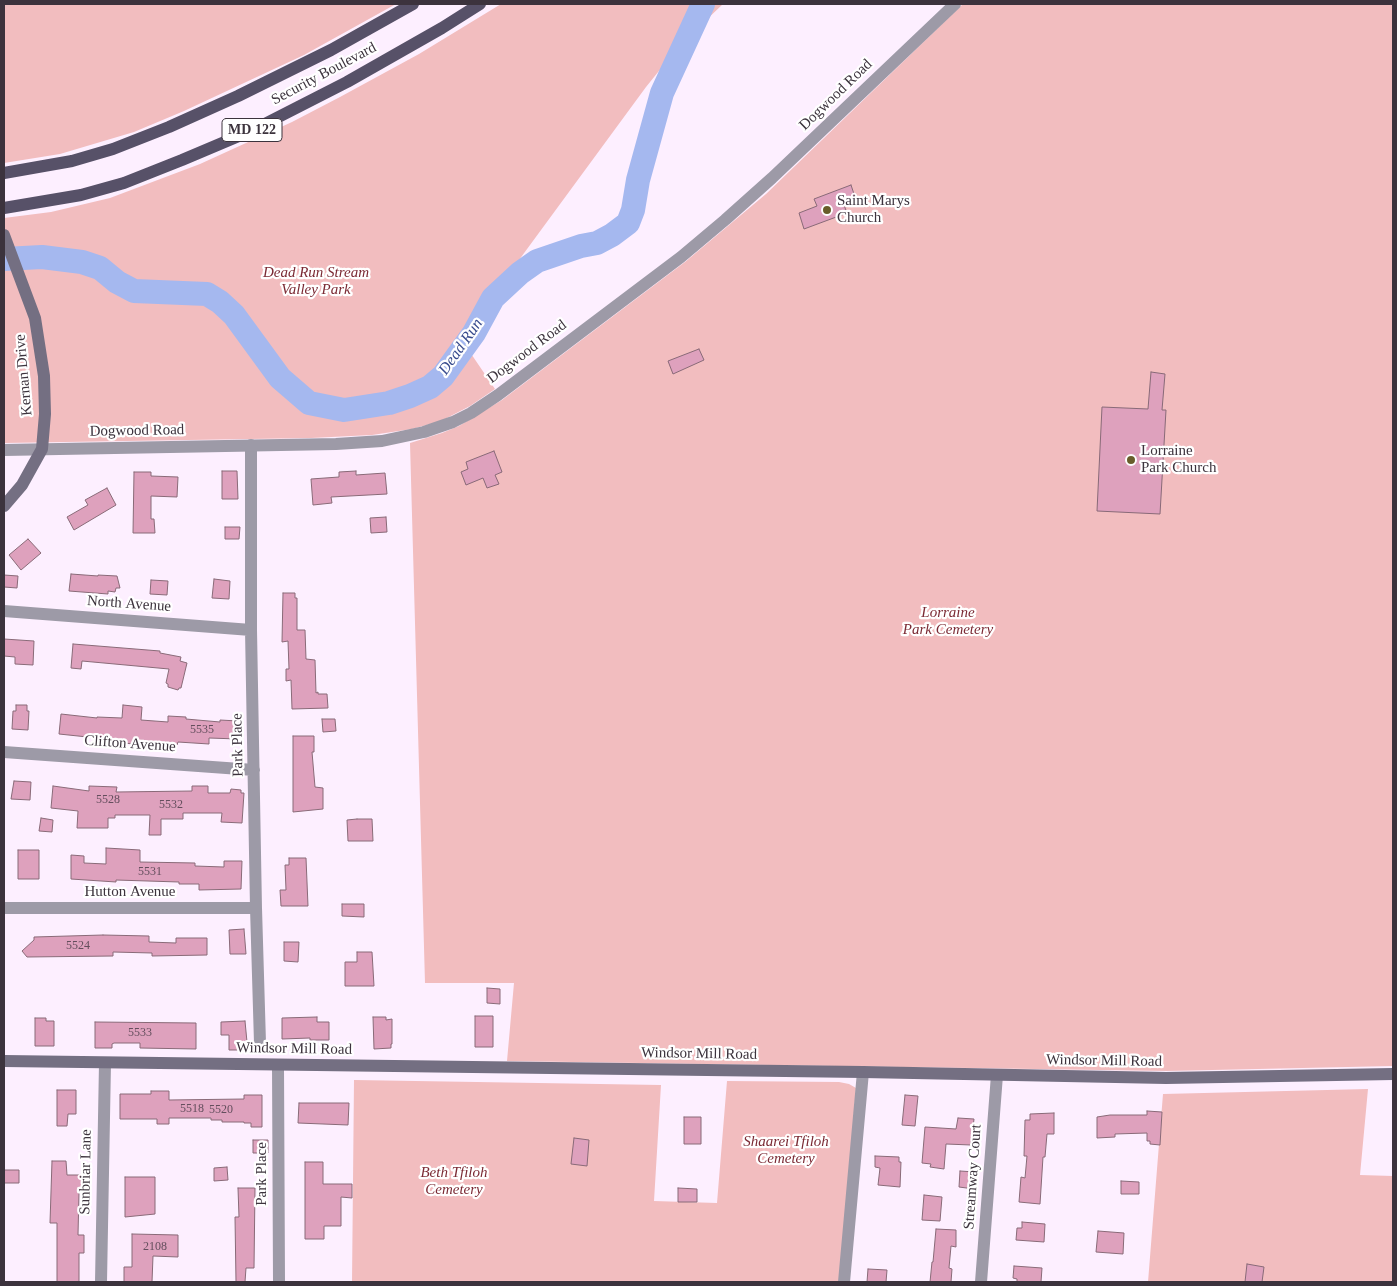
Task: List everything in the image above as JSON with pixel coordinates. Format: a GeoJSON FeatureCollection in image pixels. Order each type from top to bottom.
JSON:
{"type":"FeatureCollection","features":[{"type":"Feature","properties":{"kind":"main road","name":"Security Boulevard"},"geometry":{"type":"LineString","coordinates":[[4,173],[72,161],[113,149],[169,126],[238,96],[331,50],[413,4]]}},
{"type":"Feature","properties":{"kind":"main road","name":"Security Boulevard"},"geometry":{"type":"LineString","coordinates":[[4,208],[81,195],[124,183],[253,130],[347,82],[480,4]]}},
{"type":"Feature","properties":{"kind":"main road","name":"Kernan Drive"},"geometry":{"type":"LineString","coordinates":[[4,235],[35,318],[44,376],[45,414],[42,449],[22,486],[4,506]]}},
{"type":"Feature","properties":{"kind":"main road","name":"Windsor Mill Road"},"geometry":{"type":"LineString","coordinates":[[4,1061],[863,1072],[1166,1078],[1393,1074]]}},
{"type":"Feature","properties":{"kind":"street","name":"Dogwood Road"},"geometry":{"type":"LineString","coordinates":[[4,450],[336,444],[382,441],[439,428],[471,413],[582,332],[681,257],[726,220],[955,4]]}},
{"type":"Feature","properties":{"kind":"street","name":"Park Place"},"geometry":{"type":"LineString","coordinates":[[251,446],[251,630],[260,1043]]}},
{"type":"Feature","properties":{"kind":"street","name":"North Avenue"},"geometry":{"type":"LineString","coordinates":[[4,611],[251,630]]}},
{"type":"Feature","properties":{"kind":"street","name":"Clifton Avenue"},"geometry":{"type":"LineString","coordinates":[[4,752],[254,770]]}},
{"type":"Feature","properties":{"kind":"street","name":"Hutton Avenue"},"geometry":{"type":"LineString","coordinates":[[4,908],[256,908]]}},
{"type":"Feature","properties":{"kind":"street","name":"Sunbriar Lane"},"geometry":{"type":"LineString","coordinates":[[101,1282],[104,1062]]}},
{"type":"Feature","properties":{"kind":"street","name":"Park Place"},"geometry":{"type":"LineString","coordinates":[[278,1065],[279,1282]]}},
{"type":"Feature","properties":{"kind":"street"},"geometry":{"type":"LineString","coordinates":[[844,1282],[863,1072]]}},
{"type":"Feature","properties":{"kind":"street","name":"Streamway Court"},"geometry":{"type":"LineString","coordinates":[[981,1282],[997,1075]]}},
{"type":"Feature","properties":{"kind":"green space"},"geometry":{"type":"Polygon","coordinates":[[[4,4],[396,4],[304,55],[184,111],[134,132],[60,154],[4,163],[4,4]]]}},
{"type":"Feature","properties":{"kind":"green space","name":"Dead Run Stream Valley Park"},"geometry":{"type":"Polygon","coordinates":[[[501,4],[723,4],[679,46],[646,87],[461,339],[495,389],[470,406],[441,421],[412,429],[372,435],[311,438],[4,443],[4,218],[51,212],[110,198],[200,164],[292,122],[340,97],[419,54],[501,4]]]}},
{"type":"Feature","properties":{"kind":"green space","name":"Lorraine Park Cemetery"},"geometry":{"type":"Polygon","coordinates":[[[963,4],[1393,4],[1393,1066],[1167,1071],[507,1061],[514,983],[425,983],[410,443],[459,426],[502,400],[685,262],[766,194],[963,4]]]}},
{"type":"Feature","properties":{"kind":"green space","name":"Beth Tfiloh Cemetery"},"geometry":{"type":"Polygon","coordinates":[[[354,1080],[661,1085],[654,1201],[717,1203],[727,1081],[839,1082],[849,1084],[856,1088],[840,1282],[352,1282],[354,1080]]]}},
{"type":"Feature","properties":{"kind":"green space"},"geometry":{"type":"Polygon","coordinates":[[[1368,1089],[1360,1175],[1393,1176],[1393,1282],[1148,1282],[1163,1094],[1368,1089]]]}},
{"type":"Feature","properties":{"kind":"building","name":"Saint Marys Church"},"geometry":{"type":"Polygon","coordinates":[[[851,185],[856,200],[844,205],[847,213],[804,229],[799,213],[817,206],[814,199],[851,185]]]}},
{"type":"Feature","properties":{"kind":"building"},"geometry":{"type":"Polygon","coordinates":[[[699,349],[704,360],[673,374],[668,361],[699,349]]]}},
{"type":"Feature","properties":{"kind":"building","name":"Lorraine Park Church"},"geometry":{"type":"Polygon","coordinates":[[[1151,372],[1165,374],[1162,410],[1166,410],[1160,514],[1097,511],[1102,407],[1148,409],[1151,372]]]}},
{"type":"Feature","properties":{"kind":"building"},"geometry":{"type":"Polygon","coordinates":[[[494,451],[502,472],[495,475],[499,484],[487,488],[483,478],[466,485],[461,472],[468,469],[466,462],[494,451]]]}},
{"type":"Feature","properties":{"kind":"building"},"geometry":{"type":"Polygon","coordinates":[[[222,471],[237,471],[238,499],[222,499],[222,471]]]}},
{"type":"Feature","properties":{"kind":"building"},"geometry":{"type":"Polygon","coordinates":[[[356,471],[356,475],[385,473],[387,494],[331,497],[332,503],[313,505],[311,479],[339,477],[339,472],[356,471]]]}},
{"type":"Feature","properties":{"kind":"building"},"geometry":{"type":"Polygon","coordinates":[[[134,472],[151,472],[151,476],[178,477],[177,497],[151,496],[151,519],[154,519],[155,533],[133,533],[134,472]]]}},
{"type":"Feature","properties":{"kind":"building"},"geometry":{"type":"Polygon","coordinates":[[[107,488],[116,505],[74,530],[67,517],[88,505],[85,500],[107,488]]]}},
{"type":"Feature","properties":{"kind":"building"},"geometry":{"type":"Polygon","coordinates":[[[386,517],[387,532],[371,533],[370,518],[386,517]]]}},
{"type":"Feature","properties":{"kind":"building"},"geometry":{"type":"Polygon","coordinates":[[[225,527],[240,527],[239,539],[225,539],[225,527]]]}},
{"type":"Feature","properties":{"kind":"building"},"geometry":{"type":"Polygon","coordinates":[[[28,539],[41,553],[21,570],[9,555],[28,539]]]}},
{"type":"Feature","properties":{"kind":"building"},"geometry":{"type":"Polygon","coordinates":[[[71,574],[117,576],[120,588],[116,588],[115,592],[108,591],[108,594],[69,591],[71,574]]]}},
{"type":"Feature","properties":{"kind":"building"},"geometry":{"type":"Polygon","coordinates":[[[4,575],[18,576],[17,588],[4,587],[4,575]]]}},
{"type":"Feature","properties":{"kind":"building"},"geometry":{"type":"Polygon","coordinates":[[[214,579],[230,581],[229,599],[212,598],[214,579]]]}},
{"type":"Feature","properties":{"kind":"building"},"geometry":{"type":"Polygon","coordinates":[[[151,580],[168,581],[167,595],[150,594],[151,580]]]}},
{"type":"Feature","properties":{"kind":"building"},"geometry":{"type":"Polygon","coordinates":[[[283,593],[295,593],[295,598],[297,598],[297,630],[305,630],[306,659],[315,660],[316,693],[327,694],[328,708],[292,709],[291,680],[286,681],[286,669],[289,669],[288,641],[282,642],[283,593]]]}},
{"type":"Feature","properties":{"kind":"building"},"geometry":{"type":"Polygon","coordinates":[[[4,639],[34,641],[33,665],[15,664],[15,657],[4,656],[4,639]]]}},
{"type":"Feature","properties":{"kind":"building"},"geometry":{"type":"Polygon","coordinates":[[[73,644],[160,651],[160,653],[181,657],[180,661],[187,663],[181,688],[178,690],[168,687],[166,683],[169,669],[82,661],[81,669],[71,668],[73,644]]]}},
{"type":"Feature","properties":{"kind":"building"},"geometry":{"type":"Polygon","coordinates":[[[16,705],[27,705],[27,711],[29,711],[28,730],[12,729],[13,711],[16,711],[16,705]]]}},
{"type":"Feature","properties":{"kind":"building"},"geometry":{"type":"Polygon","coordinates":[[[123,705],[142,707],[141,720],[168,722],[168,716],[220,722],[220,720],[238,721],[238,739],[209,738],[209,744],[178,742],[177,745],[136,741],[135,744],[97,741],[97,738],[59,734],[61,714],[97,718],[122,718],[123,705]]]}},
{"type":"Feature","properties":{"kind":"building"},"geometry":{"type":"Polygon","coordinates":[[[322,719],[335,719],[336,731],[323,732],[322,719]]]}},
{"type":"Feature","properties":{"kind":"building"},"geometry":{"type":"Polygon","coordinates":[[[293,736],[314,736],[314,752],[312,752],[315,787],[323,788],[323,809],[293,812],[293,736]]]}},
{"type":"Feature","properties":{"kind":"building"},"geometry":{"type":"Polygon","coordinates":[[[14,781],[31,782],[30,800],[11,799],[14,781]]]}},
{"type":"Feature","properties":{"kind":"building"},"geometry":{"type":"Polygon","coordinates":[[[53,786],[89,791],[89,786],[117,787],[116,792],[192,791],[192,786],[208,786],[208,793],[230,793],[231,789],[241,790],[241,793],[244,793],[242,823],[221,822],[222,813],[183,813],[183,819],[161,819],[161,835],[149,835],[150,815],[115,815],[115,818],[108,818],[108,828],[77,828],[78,811],[51,808],[53,786]]]}},
{"type":"Feature","properties":{"kind":"building"},"geometry":{"type":"Polygon","coordinates":[[[41,818],[53,820],[52,832],[39,831],[41,818]]]}},
{"type":"Feature","properties":{"kind":"building"},"geometry":{"type":"Polygon","coordinates":[[[372,819],[373,841],[348,841],[347,820],[372,819]]]}},
{"type":"Feature","properties":{"kind":"building"},"geometry":{"type":"Polygon","coordinates":[[[106,848],[140,850],[140,862],[195,863],[195,866],[224,867],[224,861],[242,861],[241,889],[199,890],[199,884],[179,884],[179,882],[116,880],[116,882],[71,879],[71,855],[84,856],[84,863],[106,864],[106,848]]]}},
{"type":"Feature","properties":{"kind":"building"},"geometry":{"type":"Polygon","coordinates":[[[18,850],[39,850],[39,879],[18,879],[18,850]]]}},
{"type":"Feature","properties":{"kind":"building"},"geometry":{"type":"Polygon","coordinates":[[[289,858],[306,858],[308,906],[281,906],[280,890],[286,890],[285,865],[289,865],[289,858]]]}},
{"type":"Feature","properties":{"kind":"building"},"geometry":{"type":"Polygon","coordinates":[[[342,904],[364,904],[364,917],[342,916],[342,904]]]}},
{"type":"Feature","properties":{"kind":"building"},"geometry":{"type":"Polygon","coordinates":[[[244,929],[246,954],[230,954],[229,930],[244,929]]]}},
{"type":"Feature","properties":{"kind":"building"},"geometry":{"type":"Polygon","coordinates":[[[149,936],[149,942],[176,943],[176,938],[207,938],[207,955],[152,956],[152,953],[113,952],[113,956],[27,957],[22,951],[34,940],[34,937],[149,936]]]}},
{"type":"Feature","properties":{"kind":"building"},"geometry":{"type":"Polygon","coordinates":[[[284,942],[299,942],[298,962],[284,961],[284,942]]]}},
{"type":"Feature","properties":{"kind":"building"},"geometry":{"type":"Polygon","coordinates":[[[357,952],[372,952],[374,986],[345,986],[345,962],[357,962],[357,952]]]}},
{"type":"Feature","properties":{"kind":"building"},"geometry":{"type":"Polygon","coordinates":[[[487,988],[500,989],[500,1004],[487,1003],[487,988]]]}},
{"type":"Feature","properties":{"kind":"building"},"geometry":{"type":"Polygon","coordinates":[[[475,1016],[493,1016],[493,1047],[475,1047],[475,1016]]]}},
{"type":"Feature","properties":{"kind":"building"},"geometry":{"type":"Polygon","coordinates":[[[317,1017],[317,1022],[329,1022],[329,1040],[310,1040],[310,1038],[282,1039],[282,1018],[317,1017]]]}},
{"type":"Feature","properties":{"kind":"building"},"geometry":{"type":"Polygon","coordinates":[[[373,1017],[386,1017],[386,1020],[392,1019],[391,1048],[374,1049],[373,1017]]]}},
{"type":"Feature","properties":{"kind":"building"},"geometry":{"type":"Polygon","coordinates":[[[35,1018],[46,1018],[46,1021],[54,1021],[54,1046],[35,1046],[35,1018]]]}},
{"type":"Feature","properties":{"kind":"building"},"geometry":{"type":"Polygon","coordinates":[[[245,1021],[247,1042],[244,1042],[244,1050],[229,1050],[229,1035],[221,1035],[221,1022],[245,1021]]]}},
{"type":"Feature","properties":{"kind":"building"},"geometry":{"type":"Polygon","coordinates":[[[95,1022],[196,1023],[196,1049],[140,1048],[140,1043],[114,1043],[112,1048],[95,1048],[95,1022]]]}},
{"type":"Feature","properties":{"kind":"building"},"geometry":{"type":"Polygon","coordinates":[[[57,1090],[76,1090],[76,1114],[68,1114],[67,1126],[57,1126],[57,1090]]]}},
{"type":"Feature","properties":{"kind":"building"},"geometry":{"type":"Polygon","coordinates":[[[151,1091],[169,1091],[169,1100],[244,1099],[244,1095],[262,1095],[262,1127],[251,1127],[251,1123],[244,1122],[222,1122],[222,1120],[211,1120],[211,1118],[169,1118],[169,1124],[157,1124],[157,1119],[120,1119],[120,1094],[151,1094],[151,1091]]]}},
{"type":"Feature","properties":{"kind":"building"},"geometry":{"type":"Polygon","coordinates":[[[905,1095],[918,1096],[915,1126],[902,1125],[905,1095]]]}},
{"type":"Feature","properties":{"kind":"building"},"geometry":{"type":"Polygon","coordinates":[[[299,1103],[349,1103],[348,1125],[298,1123],[299,1103]]]}},
{"type":"Feature","properties":{"kind":"building"},"geometry":{"type":"Polygon","coordinates":[[[1147,1111],[1162,1112],[1160,1145],[1150,1144],[1150,1141],[1147,1141],[1147,1133],[1115,1134],[1115,1137],[1097,1138],[1097,1117],[1147,1115],[1147,1111]]]}},
{"type":"Feature","properties":{"kind":"building"},"geometry":{"type":"Polygon","coordinates":[[[1054,1113],[1054,1134],[1047,1134],[1045,1157],[1043,1157],[1040,1204],[1019,1202],[1021,1177],[1025,1178],[1027,1156],[1024,1156],[1025,1120],[1030,1120],[1030,1114],[1054,1113]]]}},
{"type":"Feature","properties":{"kind":"building"},"geometry":{"type":"Polygon","coordinates":[[[684,1117],[701,1117],[701,1144],[684,1144],[684,1117]]]}},
{"type":"Feature","properties":{"kind":"building"},"geometry":{"type":"Polygon","coordinates":[[[958,1118],[974,1119],[971,1145],[946,1144],[944,1169],[930,1167],[931,1164],[922,1163],[925,1127],[956,1129],[958,1118]]]}},
{"type":"Feature","properties":{"kind":"building"},"geometry":{"type":"Polygon","coordinates":[[[574,1138],[589,1140],[587,1166],[571,1164],[574,1138]]]}},
{"type":"Feature","properties":{"kind":"building"},"geometry":{"type":"Polygon","coordinates":[[[253,1140],[268,1140],[268,1153],[253,1153],[253,1140]]]}},
{"type":"Feature","properties":{"kind":"building"},"geometry":{"type":"Polygon","coordinates":[[[875,1156],[899,1157],[899,1162],[901,1162],[900,1187],[878,1185],[880,1168],[875,1167],[875,1156]]]}},
{"type":"Feature","properties":{"kind":"building"},"geometry":{"type":"Polygon","coordinates":[[[52,1161],[66,1161],[67,1175],[85,1175],[84,1192],[79,1192],[78,1235],[84,1235],[84,1253],[79,1253],[79,1282],[57,1282],[57,1223],[50,1223],[52,1161]]]}},
{"type":"Feature","properties":{"kind":"building"},"geometry":{"type":"Polygon","coordinates":[[[305,1162],[323,1162],[323,1184],[352,1184],[352,1198],[341,1197],[341,1226],[324,1226],[324,1239],[305,1239],[305,1162]]]}},
{"type":"Feature","properties":{"kind":"building"},"geometry":{"type":"Polygon","coordinates":[[[227,1167],[228,1180],[214,1181],[214,1168],[227,1167]]]}},
{"type":"Feature","properties":{"kind":"building"},"geometry":{"type":"Polygon","coordinates":[[[4,1170],[19,1170],[19,1183],[4,1183],[4,1170]]]}},
{"type":"Feature","properties":{"kind":"building"},"geometry":{"type":"Polygon","coordinates":[[[960,1171],[975,1172],[974,1189],[959,1187],[960,1171]]]}},
{"type":"Feature","properties":{"kind":"building"},"geometry":{"type":"Polygon","coordinates":[[[125,1177],[155,1177],[155,1214],[125,1217],[125,1177]]]}},
{"type":"Feature","properties":{"kind":"building"},"geometry":{"type":"Polygon","coordinates":[[[1121,1181],[1139,1182],[1139,1194],[1121,1194],[1121,1181]]]}},
{"type":"Feature","properties":{"kind":"building"},"geometry":{"type":"Polygon","coordinates":[[[238,1188],[255,1188],[254,1268],[246,1268],[245,1282],[236,1282],[235,1217],[239,1217],[238,1188]]]}},
{"type":"Feature","properties":{"kind":"building"},"geometry":{"type":"Polygon","coordinates":[[[678,1188],[697,1189],[697,1202],[678,1202],[678,1188]]]}},
{"type":"Feature","properties":{"kind":"building"},"geometry":{"type":"Polygon","coordinates":[[[924,1195],[942,1197],[940,1221],[922,1220],[924,1195]]]}},
{"type":"Feature","properties":{"kind":"building"},"geometry":{"type":"Polygon","coordinates":[[[1022,1222],[1045,1224],[1044,1242],[1016,1240],[1017,1228],[1022,1228],[1022,1222]]]}},
{"type":"Feature","properties":{"kind":"building"},"geometry":{"type":"Polygon","coordinates":[[[936,1229],[956,1230],[956,1247],[951,1246],[949,1268],[952,1269],[951,1282],[930,1282],[936,1229]]]}},
{"type":"Feature","properties":{"kind":"building"},"geometry":{"type":"Polygon","coordinates":[[[1098,1231],[1124,1233],[1123,1254],[1096,1252],[1098,1231]]]}},
{"type":"Feature","properties":{"kind":"building"},"geometry":{"type":"Polygon","coordinates":[[[132,1234],[178,1235],[178,1257],[153,1256],[152,1282],[124,1282],[124,1267],[132,1267],[132,1234]]]}},
{"type":"Feature","properties":{"kind":"building"},"geometry":{"type":"Polygon","coordinates":[[[1247,1264],[1264,1267],[1262,1282],[1245,1282],[1247,1264]]]}},
{"type":"Feature","properties":{"kind":"building"},"geometry":{"type":"Polygon","coordinates":[[[1014,1266],[1042,1268],[1041,1282],[1017,1282],[1017,1279],[1013,1278],[1014,1266]]]}},
{"type":"Feature","properties":{"kind":"building"},"geometry":{"type":"Polygon","coordinates":[[[868,1269],[887,1270],[886,1282],[867,1282],[868,1269]]]}},
{"type":"Feature","properties":{"kind":"waterway","name":"Dead Run"},"geometry":{"type":"LineString","coordinates":[[4,259],[42,257],[82,262],[100,268],[117,282],[134,291],[207,294],[220,302],[234,315],[280,378],[309,403],[344,410],[389,403],[410,396],[430,387],[443,376],[474,333],[493,298],[520,273],[537,261],[581,246],[597,243],[628,223],[633,210],[638,180],[662,93],[703,4]]}},
{"type":"Feature","properties":{"kind":"place","name":"Saint Marys Church"},"geometry":{"type":"Point","coordinates":[827,210]}},
{"type":"Feature","properties":{"kind":"place","name":"Lorraine Park Church"},"geometry":{"type":"Point","coordinates":[1131,460]}},
{"type":"Feature","properties":{"kind":"park label","name":"Shaarei Tfiloh Cemetery"},"geometry":{"type":"Point","coordinates":[786,1150]}}]}
